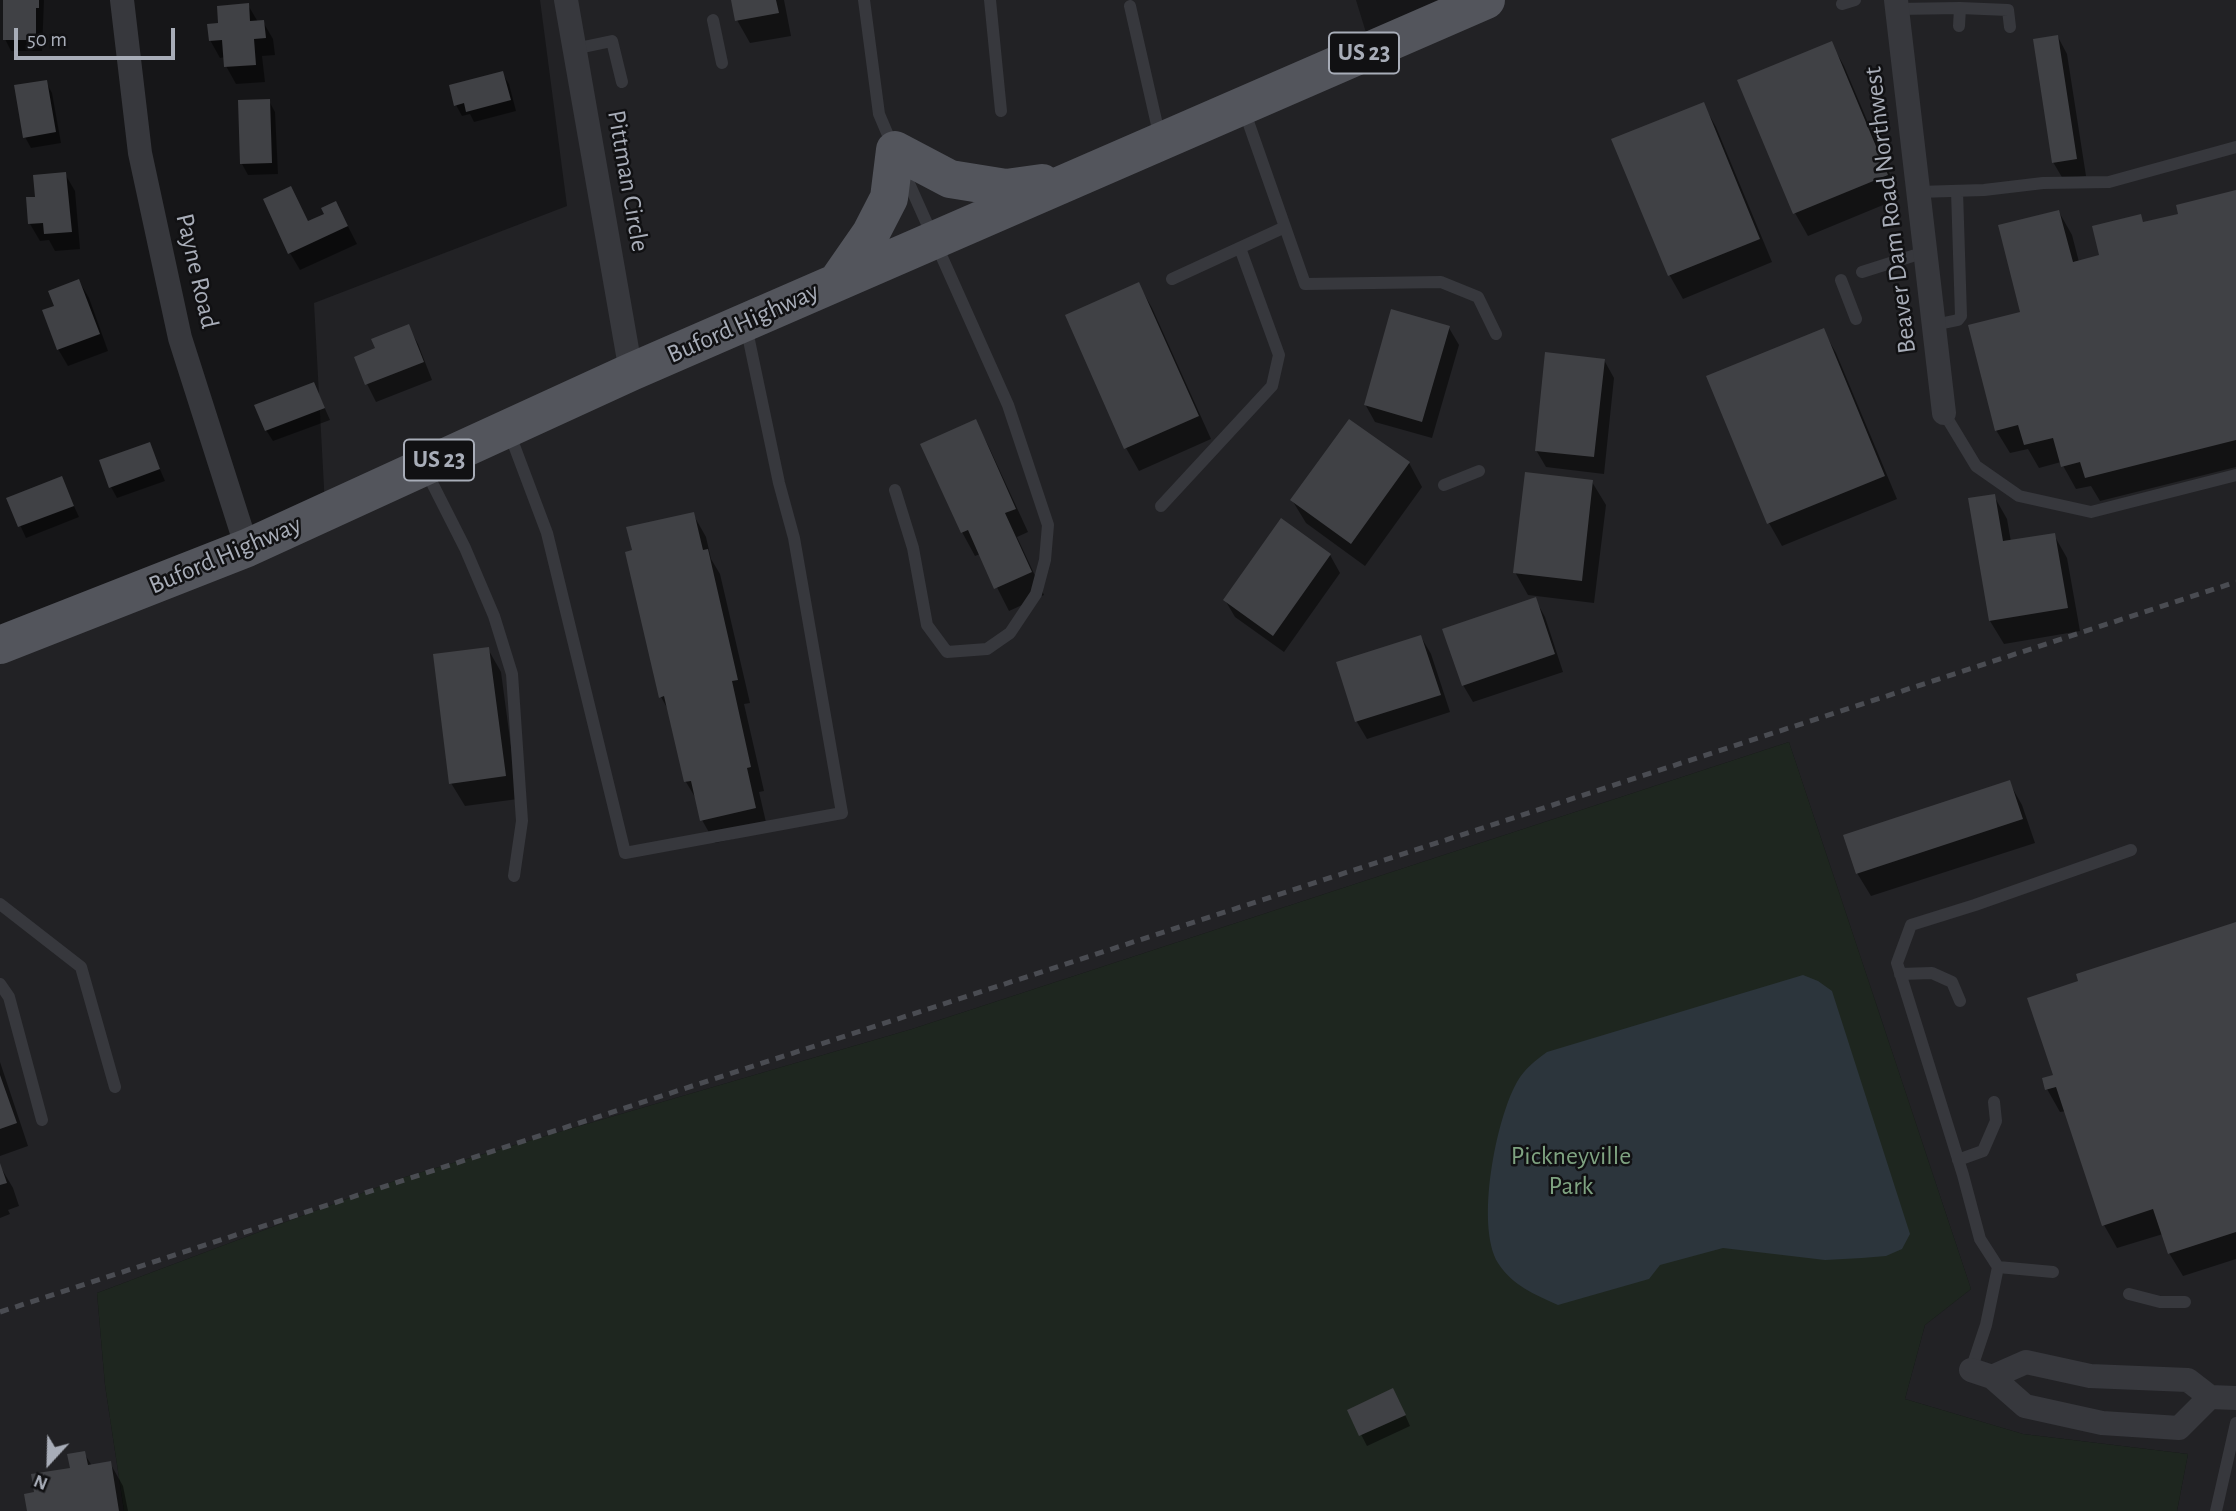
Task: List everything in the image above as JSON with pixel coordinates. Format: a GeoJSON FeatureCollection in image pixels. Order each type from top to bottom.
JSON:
{"type":"FeatureCollection","features":[{"type":"Feature","properties":{"kind":"main road","name":"Buford Highway"},"geometry":{"type":"LineString","coordinates":[[0,645],[247,548],[631,372],[1486,0]]}},
{"type":"Feature","properties":{"kind":"main road"},"geometry":{"type":"LineString","coordinates":[[838,282],[889,198],[895,150],[950,179],[984,185],[1006,188],[1076,178]]}},
{"type":"Feature","properties":{"kind":"street","name":"Payne Road"},"geometry":{"type":"LineString","coordinates":[[122,0],[140,153],[180,338],[247,548]]}},
{"type":"Feature","properties":{"kind":"street","name":"Pittman Circle"},"geometry":{"type":"LineString","coordinates":[[572,1],[574,48],[631,372]]}},
{"type":"Feature","properties":{"kind":"street","name":"Beaver Dam Road Northwest"},"geometry":{"type":"LineString","coordinates":[[1896,4],[1944,413]]}},
{"type":"Feature","properties":{"kind":"street"},"geometry":{"type":"LineString","coordinates":[[1982,1374],[2026,1362],[2090,1377],[2188,1380],[2210,1397],[2236,1398]]}},
{"type":"Feature","properties":{"kind":"street"},"geometry":{"type":"LineString","coordinates":[[1982,1374],[2025,1406],[2102,1423],[2179,1428],[2210,1397]]}},
{"type":"Feature","properties":{"kind":"lane"},"geometry":{"type":"LineString","coordinates":[[864,0],[879,114],[1008,405],[1048,525],[1045,561],[1036,594],[1010,633],[987,649],[947,652],[927,625],[913,548],[895,490]]}},
{"type":"Feature","properties":{"kind":"lane"},"geometry":{"type":"LineString","coordinates":[[990,0],[1001,111]]}},
{"type":"Feature","properties":{"kind":"lane"},"geometry":{"type":"LineString","coordinates":[[1842,4],[1855,0]]}},
{"type":"Feature","properties":{"kind":"lane"},"geometry":{"type":"LineString","coordinates":[[1896,4],[2008,10],[2010,27]]}},
{"type":"Feature","properties":{"kind":"lane"},"geometry":{"type":"LineString","coordinates":[[1130,6],[1161,142]]}},
{"type":"Feature","properties":{"kind":"lane"},"geometry":{"type":"LineString","coordinates":[[1959,26],[1960,8]]}},
{"type":"Feature","properties":{"kind":"lane"},"geometry":{"type":"LineString","coordinates":[[713,20],[723,63]]}},
{"type":"Feature","properties":{"kind":"lane"},"geometry":{"type":"LineString","coordinates":[[574,48],[612,41],[622,82]]}},
{"type":"Feature","properties":{"kind":"lane"},"geometry":{"type":"LineString","coordinates":[[1242,106],[1306,284],[1441,282],[1478,297],[1496,334]]}},
{"type":"Feature","properties":{"kind":"lane"},"geometry":{"type":"LineString","coordinates":[[1918,192],[2043,183],[2109,182],[2236,147]]}},
{"type":"Feature","properties":{"kind":"lane"},"geometry":{"type":"LineString","coordinates":[[1934,325],[1958,320],[1961,316],[1957,191]]}},
{"type":"Feature","properties":{"kind":"lane"},"geometry":{"type":"LineString","coordinates":[[1171,279],[1285,227]]}},
{"type":"Feature","properties":{"kind":"lane"},"geometry":{"type":"LineString","coordinates":[[1161,506],[1272,386],[1279,355],[1240,248]]}},
{"type":"Feature","properties":{"kind":"lane"},"geometry":{"type":"LineString","coordinates":[[1862,272],[1925,252]]}},
{"type":"Feature","properties":{"kind":"lane"},"geometry":{"type":"LineString","coordinates":[[1841,280],[1856,319]]}},
{"type":"Feature","properties":{"kind":"lane"},"geometry":{"type":"LineString","coordinates":[[508,429],[547,533],[625,853],[842,813],[794,538],[779,484],[745,322]]}},
{"type":"Feature","properties":{"kind":"lane"},"geometry":{"type":"LineString","coordinates":[[1944,413],[1976,466],[2019,496],[2091,512],[2236,475]]}},
{"type":"Feature","properties":{"kind":"lane"},"geometry":{"type":"LineString","coordinates":[[424,467],[466,548],[494,616],[512,674],[522,821],[514,876]]}},
{"type":"Feature","properties":{"kind":"lane"},"geometry":{"type":"LineString","coordinates":[[1444,485],[1479,471]]}},
{"type":"Feature","properties":{"kind":"lane"},"geometry":{"type":"LineString","coordinates":[[1982,1374],[1986,1325],[1998,1267],[1980,1239],[1897,963],[1910,925],[2131,850]]}},
{"type":"Feature","properties":{"kind":"lane"},"geometry":{"type":"LineString","coordinates":[[0,904],[81,967],[115,1087]]}},
{"type":"Feature","properties":{"kind":"lane"},"geometry":{"type":"LineString","coordinates":[[1900,974],[1932,972],[1952,982],[1960,1001]]}},
{"type":"Feature","properties":{"kind":"lane"},"geometry":{"type":"LineString","coordinates":[[0,984],[9,997],[42,1119]]}},
{"type":"Feature","properties":{"kind":"lane"},"geometry":{"type":"LineString","coordinates":[[1958,1160],[1983,1151],[1996,1121],[1994,1102]]}},
{"type":"Feature","properties":{"kind":"lane"},"geometry":{"type":"LineString","coordinates":[[1998,1267],[2053,1272]]}},
{"type":"Feature","properties":{"kind":"lane"},"geometry":{"type":"LineString","coordinates":[[2129,1294],[2160,1302],[2185,1302]]}},
{"type":"Feature","properties":{"kind":"lane"},"geometry":{"type":"LineString","coordinates":[[2216,1511],[2236,1423]]}},
{"type":"Feature","properties":{"kind":"shaded area"},"geometry":{"type":"Polygon","coordinates":[[[540,0],[1356,0],[1368,39],[1457,0],[2236,0],[2236,1511],[2177,1511],[2188,1454],[2023,1434],[1905,1399],[1925,1325],[1971,1289],[1789,742],[912,1029],[405,1177],[97,1293],[105,1385],[124,1511],[0,1511],[0,644],[325,506],[314,303],[567,206],[540,0]]]}},
{"type":"Feature","properties":{"kind":"shaded area"},"geometry":{"type":"Polygon","coordinates":[[[1803,975],[1832,991],[1910,1234],[1902,1249],[1886,1256],[1825,1260],[1723,1248],[1660,1265],[1649,1279],[1558,1305],[1510,1278],[1498,1263],[1491,1246],[1488,1199],[1502,1121],[1517,1082],[1527,1069],[1547,1052],[1803,975]]]}},
{"type":"Feature","properties":{"kind":"green space","name":"Pickneyville Park"},"geometry":{"type":"Polygon","coordinates":[[[1789,742],[1971,1289],[1925,1325],[1905,1399],[2023,1434],[2188,1454],[2177,1511],[124,1511],[105,1385],[97,1293],[405,1177],[912,1029],[1789,742]]]}},
{"type":"Feature","properties":{"kind":"building"},"geometry":{"type":"Polygon","coordinates":[[[3,0],[39,0],[39,8],[36,8],[36,40],[3,40],[3,0]]]}},
{"type":"Feature","properties":{"kind":"building"},"geometry":{"type":"Polygon","coordinates":[[[731,0],[776,0],[779,13],[735,21],[731,0]]]}},
{"type":"Feature","properties":{"kind":"building"},"geometry":{"type":"Polygon","coordinates":[[[249,3],[250,21],[264,20],[266,38],[254,39],[256,65],[224,67],[222,40],[209,41],[207,24],[218,23],[217,6],[249,3]]]}},
{"type":"Feature","properties":{"kind":"building"},"geometry":{"type":"Polygon","coordinates":[[[2058,35],[2077,159],[2052,163],[2033,39],[2058,35]]]}},
{"type":"Feature","properties":{"kind":"building"},"geometry":{"type":"Polygon","coordinates":[[[1832,41],[1888,175],[1793,214],[1737,80],[1832,41]]]}},
{"type":"Feature","properties":{"kind":"building"},"geometry":{"type":"Polygon","coordinates":[[[503,71],[511,100],[466,112],[464,103],[454,106],[449,85],[503,71]]]}},
{"type":"Feature","properties":{"kind":"building"},"geometry":{"type":"Polygon","coordinates":[[[47,80],[56,132],[23,138],[14,85],[47,80]]]}},
{"type":"Feature","properties":{"kind":"building"},"geometry":{"type":"Polygon","coordinates":[[[270,99],[272,163],[240,164],[238,100],[270,99]]]}},
{"type":"Feature","properties":{"kind":"building"},"geometry":{"type":"Polygon","coordinates":[[[1704,102],[1760,239],[1668,276],[1611,139],[1704,102]]]}},
{"type":"Feature","properties":{"kind":"building"},"geometry":{"type":"Polygon","coordinates":[[[66,172],[72,232],[44,234],[43,223],[28,224],[26,197],[35,197],[33,175],[66,172]]]}},
{"type":"Feature","properties":{"kind":"building"},"geometry":{"type":"Polygon","coordinates":[[[291,186],[308,221],[324,214],[321,208],[336,201],[348,226],[288,254],[263,199],[291,186]]]}},
{"type":"Feature","properties":{"kind":"building"},"geometry":{"type":"Polygon","coordinates":[[[2236,190],[2236,440],[2085,478],[2080,462],[2061,467],[2053,438],[2024,445],[2018,425],[1995,431],[1968,325],[2020,312],[1998,225],[2059,210],[2073,262],[2099,255],[2092,226],[2141,214],[2143,222],[2178,214],[2176,205],[2236,190]]]}},
{"type":"Feature","properties":{"kind":"building"},"geometry":{"type":"Polygon","coordinates":[[[79,279],[100,334],[57,350],[42,310],[54,306],[48,291],[79,279]]]}},
{"type":"Feature","properties":{"kind":"building"},"geometry":{"type":"Polygon","coordinates":[[[1139,282],[1199,416],[1124,449],[1065,315],[1139,282]]]}},
{"type":"Feature","properties":{"kind":"building"},"geometry":{"type":"Polygon","coordinates":[[[1391,309],[1450,326],[1422,422],[1364,405],[1391,309]]]}},
{"type":"Feature","properties":{"kind":"building"},"geometry":{"type":"Polygon","coordinates":[[[409,324],[424,362],[365,385],[354,357],[375,348],[371,339],[409,324]]]}},
{"type":"Feature","properties":{"kind":"building"},"geometry":{"type":"Polygon","coordinates":[[[1824,328],[1885,476],[1767,524],[1706,376],[1824,328]]]}},
{"type":"Feature","properties":{"kind":"building"},"geometry":{"type":"Polygon","coordinates":[[[1545,352],[1605,359],[1594,457],[1535,451],[1545,352]]]}},
{"type":"Feature","properties":{"kind":"building"},"geometry":{"type":"Polygon","coordinates":[[[314,382],[325,408],[265,431],[254,405],[314,382]]]}},
{"type":"Feature","properties":{"kind":"building"},"geometry":{"type":"Polygon","coordinates":[[[976,419],[1016,509],[1005,513],[1032,572],[994,589],[968,530],[961,533],[920,444],[976,419]]]}},
{"type":"Feature","properties":{"kind":"building"},"geometry":{"type":"Polygon","coordinates":[[[1349,419],[1410,462],[1351,544],[1290,500],[1349,419]]]}},
{"type":"Feature","properties":{"kind":"building"},"geometry":{"type":"Polygon","coordinates":[[[150,442],[160,469],[109,488],[99,460],[150,442]]]}},
{"type":"Feature","properties":{"kind":"building"},"geometry":{"type":"Polygon","coordinates":[[[1525,472],[1593,480],[1582,581],[1513,573],[1525,472]]]}},
{"type":"Feature","properties":{"kind":"building"},"geometry":{"type":"Polygon","coordinates":[[[62,476],[74,506],[18,527],[6,498],[62,476]]]}},
{"type":"Feature","properties":{"kind":"building"},"geometry":{"type":"Polygon","coordinates":[[[1995,494],[2003,541],[2055,533],[2068,608],[1989,621],[1968,498],[1995,494]]]}},
{"type":"Feature","properties":{"kind":"building"},"geometry":{"type":"Polygon","coordinates":[[[694,512],[703,550],[708,549],[738,680],[732,681],[751,767],[747,768],[756,808],[700,821],[691,781],[684,782],[664,696],[659,698],[625,552],[632,550],[626,527],[694,512]]]}},
{"type":"Feature","properties":{"kind":"building"},"geometry":{"type":"Polygon","coordinates":[[[1281,518],[1331,554],[1273,636],[1223,600],[1281,518]]]}},
{"type":"Feature","properties":{"kind":"building"},"geometry":{"type":"Polygon","coordinates":[[[1536,597],[1555,654],[1462,686],[1442,629],[1536,597]]]}},
{"type":"Feature","properties":{"kind":"building"},"geometry":{"type":"Polygon","coordinates":[[[1421,635],[1441,695],[1355,722],[1336,662],[1421,635]]]}},
{"type":"Feature","properties":{"kind":"building"},"geometry":{"type":"Polygon","coordinates":[[[489,647],[506,776],[449,784],[433,654],[489,647]]]}},
{"type":"Feature","properties":{"kind":"building"},"geometry":{"type":"Polygon","coordinates":[[[2010,780],[2023,819],[1856,874],[1843,835],[2010,780]]]}},
{"type":"Feature","properties":{"kind":"building"},"geometry":{"type":"Polygon","coordinates":[[[2236,922],[2236,1232],[2168,1254],[2153,1209],[2102,1226],[2056,1087],[2045,1090],[2042,1078],[2053,1075],[2027,998],[2078,981],[2076,974],[2236,922]]]}},
{"type":"Feature","properties":{"kind":"building"},"geometry":{"type":"Polygon","coordinates":[[[0,1075],[17,1123],[0,1129],[0,1075]]]}},
{"type":"Feature","properties":{"kind":"building"},"geometry":{"type":"Polygon","coordinates":[[[0,1163],[7,1183],[0,1185],[0,1163]]]}},
{"type":"Feature","properties":{"kind":"building"},"geometry":{"type":"Polygon","coordinates":[[[1393,1388],[1406,1415],[1359,1436],[1347,1410],[1393,1388]]]}},
{"type":"Feature","properties":{"kind":"building"},"geometry":{"type":"Polygon","coordinates":[[[85,1451],[88,1465],[111,1461],[119,1511],[27,1511],[24,1494],[34,1492],[31,1474],[70,1468],[67,1454],[85,1451]]]}},
{"type":"Feature","properties":{"kind":"railway"},"geometry":{"type":"LineString","coordinates":[[0,1312],[2236,582]]}}]}
